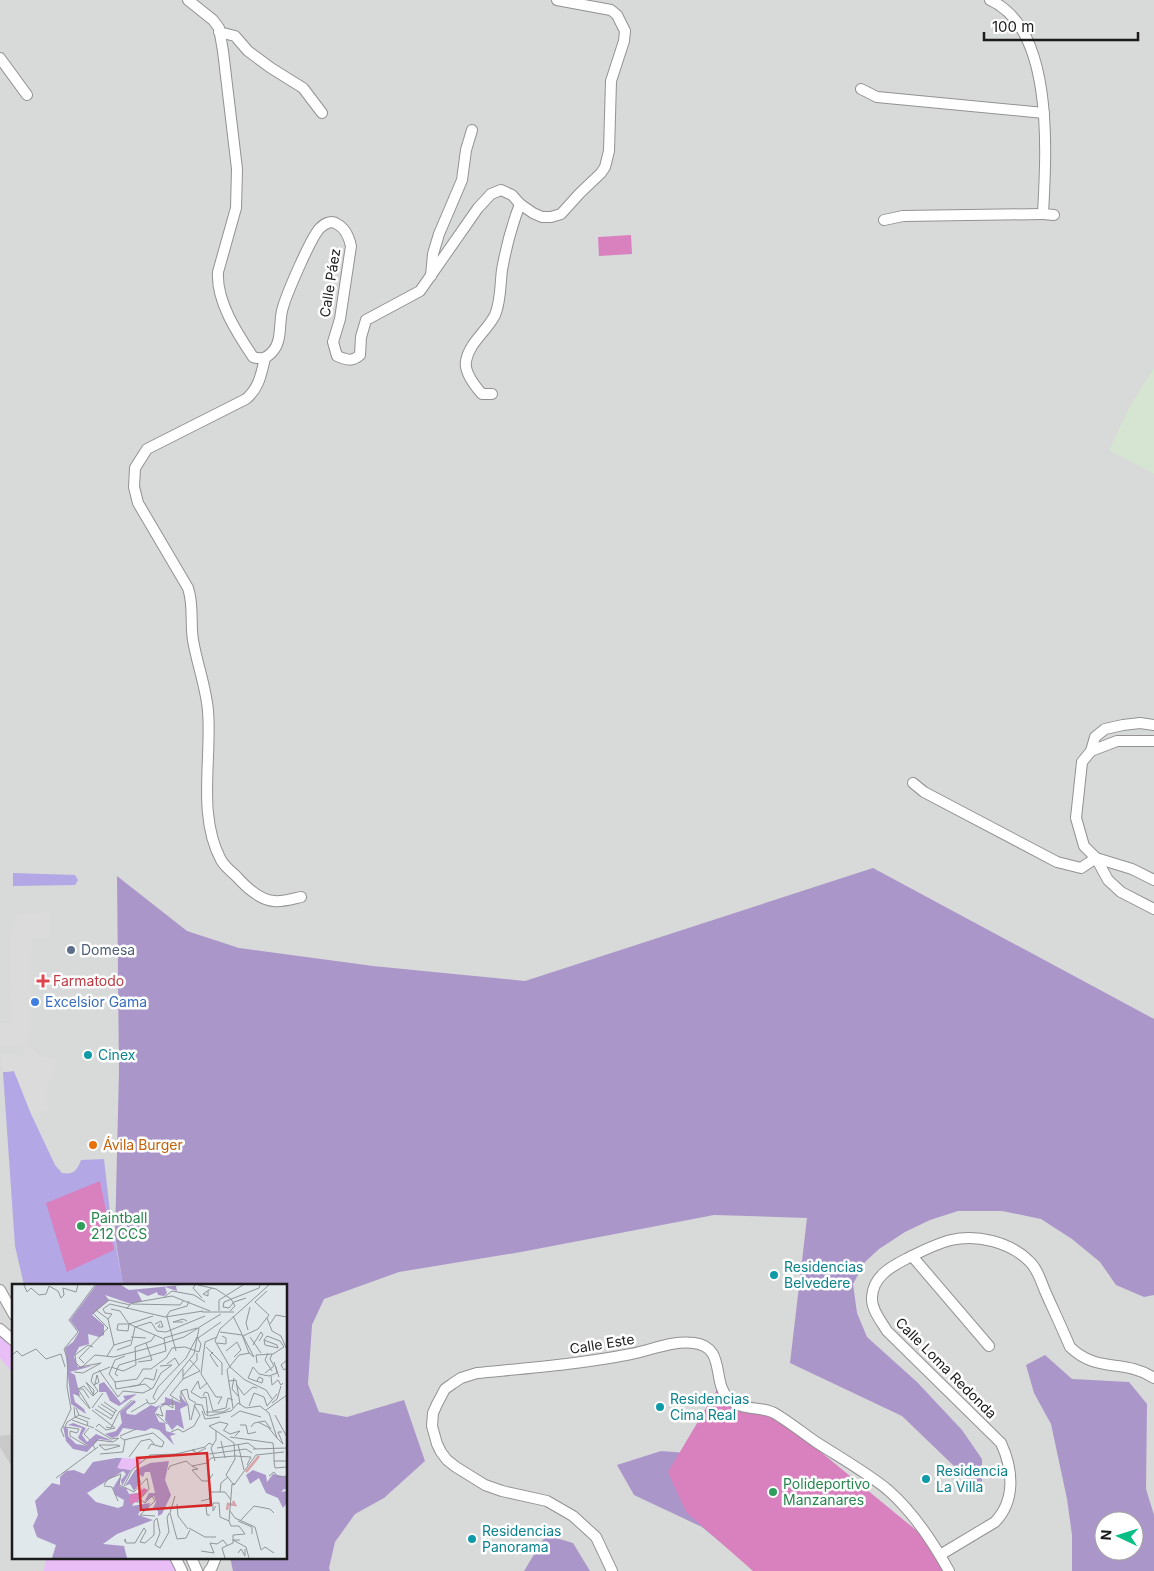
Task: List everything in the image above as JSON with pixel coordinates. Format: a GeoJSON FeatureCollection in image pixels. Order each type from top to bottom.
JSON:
{"type":"FeatureCollection","features":[{"type":"Feature","properties":{"kind":"street"},"geometry":{"type":"LineString","coordinates":[[188,0],[213,20],[219,28],[237,169],[238,197],[217,282],[222,302],[249,351],[253,357],[264,358],[260,379],[254,392],[246,399],[148,449],[135,468],[134,487],[138,503],[188,588],[192,601],[191,623],[208,711],[208,812],[213,837],[222,862],[241,882],[259,896],[274,901],[300,897]]}},
{"type":"Feature","properties":{"kind":"street"},"geometry":{"type":"LineString","coordinates":[[492,394],[482,394],[470,376],[465,363],[469,352],[494,316],[501,290],[508,239],[520,204],[542,216],[551,217],[561,214],[580,193],[602,174],[606,167],[609,151],[611,81],[624,41],[625,31],[618,15],[611,10],[557,0]]}},
{"type":"Feature","properties":{"kind":"street"},"geometry":{"type":"LineString","coordinates":[[990,0],[1008,12],[1020,26],[1028,42],[1038,74],[1046,143],[1043,214]]}},
{"type":"Feature","properties":{"kind":"street"},"geometry":{"type":"LineString","coordinates":[[219,32],[235,36],[248,51],[270,68],[304,88],[322,112]]}},
{"type":"Feature","properties":{"kind":"street"},"geometry":{"type":"LineString","coordinates":[[0,58],[27,95]]}},
{"type":"Feature","properties":{"kind":"street"},"geometry":{"type":"LineString","coordinates":[[861,89],[877,97],[1044,113]]}},
{"type":"Feature","properties":{"kind":"street"},"geometry":{"type":"LineString","coordinates":[[431,277],[433,254],[462,180],[466,150],[472,130]]}},
{"type":"Feature","properties":{"kind":"street","name":"Calle Páez"},"geometry":{"type":"LineString","coordinates":[[264,358],[274,350],[277,343],[282,310],[315,235],[326,223],[333,222],[339,224],[349,237],[351,246],[340,319],[333,342],[337,356],[354,360],[360,355],[361,337],[366,320],[420,291],[478,208],[492,194],[501,190],[512,195],[520,204]]}},
{"type":"Feature","properties":{"kind":"street"},"geometry":{"type":"LineString","coordinates":[[884,220],[903,216],[1054,215]]}},
{"type":"Feature","properties":{"kind":"street"},"geometry":{"type":"LineString","coordinates":[[1154,725],[1140,723],[1123,725],[1105,729],[1095,737],[1090,751],[1082,762],[1076,818],[1084,846],[1096,858],[1108,880],[1121,892],[1154,909]]}},
{"type":"Feature","properties":{"kind":"street"},"geometry":{"type":"LineString","coordinates":[[1090,751],[1117,741],[1154,741]]}},
{"type":"Feature","properties":{"kind":"street"},"geometry":{"type":"LineString","coordinates":[[913,783],[924,792],[1057,862],[1081,868],[1096,858]]}},
{"type":"Feature","properties":{"kind":"street"},"geometry":{"type":"LineString","coordinates":[[1096,858],[1132,870],[1154,880]]}},
{"type":"Feature","properties":{"kind":"street","name":"Calle Loma Redonda"},"geometry":{"type":"LineString","coordinates":[[940,1555],[995,1522],[1000,1517],[1008,1503],[1010,1494],[1010,1476],[1007,1460],[1001,1443],[887,1331],[873,1306],[873,1289],[882,1274],[912,1256],[934,1246],[958,1239],[978,1238],[1011,1248],[1032,1263],[1070,1346],[1079,1355],[1097,1364],[1132,1368],[1154,1378]]}},
{"type":"Feature","properties":{"kind":"street"},"geometry":{"type":"LineString","coordinates":[[912,1256],[989,1346]]}},
{"type":"Feature","properties":{"kind":"street"},"geometry":{"type":"LineString","coordinates":[[0,1290],[12,1311]]}},
{"type":"Feature","properties":{"kind":"street"},"geometry":{"type":"LineString","coordinates":[[0,1328],[12,1339]]}},
{"type":"Feature","properties":{"kind":"street","name":"Calle Este"},"geometry":{"type":"LineString","coordinates":[[612,1571],[596,1537],[573,1516],[547,1501],[502,1491],[485,1485],[447,1460],[437,1444],[432,1426],[433,1413],[445,1389],[461,1378],[477,1373],[631,1354],[669,1345],[696,1343],[710,1350],[716,1356],[724,1394],[730,1400],[742,1407],[772,1412],[887,1490],[907,1509],[940,1555],[949,1571]]}},
{"type":"Feature","properties":{"kind":"street"},"geometry":{"type":"LineString","coordinates":[[176,1558],[182,1571]]}},
{"type":"Feature","properties":{"kind":"street"},"geometry":{"type":"LineString","coordinates":[[191,1558],[197,1571]]}},
{"type":"Feature","properties":{"kind":"street"},"geometry":{"type":"LineString","coordinates":[[209,1571],[216,1558]]}},
{"type":"Feature","properties":{"kind":"shaded area"},"geometry":{"type":"Polygon","coordinates":[[[0,0],[1154,0],[1154,1571],[0,1571],[0,0]]]}},
{"type":"Feature","properties":{"kind":"shaded area"},"geometry":{"type":"Polygon","coordinates":[[[631,235],[632,254],[599,256],[598,237],[631,235]]]}},
{"type":"Feature","properties":{"kind":"shaded area"},"geometry":{"type":"Polygon","coordinates":[[[1154,368],[1154,474],[1109,450],[1131,404],[1154,368]]]}},
{"type":"Feature","properties":{"kind":"shaded area"},"geometry":{"type":"Polygon","coordinates":[[[873,868],[1154,1019],[1154,1295],[1144,1297],[1116,1285],[1100,1262],[1072,1239],[1041,1219],[1002,1211],[958,1211],[930,1220],[905,1232],[879,1249],[865,1262],[853,1284],[857,1313],[867,1337],[917,1382],[962,1430],[982,1459],[982,1493],[902,1416],[790,1363],[807,1218],[714,1215],[521,1252],[399,1272],[324,1299],[312,1325],[308,1384],[319,1412],[347,1417],[404,1400],[425,1461],[384,1498],[355,1514],[335,1542],[330,1571],[233,1571],[230,1558],[288,1558],[288,1284],[123,1284],[115,1236],[119,1071],[117,876],[187,931],[239,948],[373,966],[525,981],[873,868]]]}},
{"type":"Feature","properties":{"kind":"shaded area"},"geometry":{"type":"Polygon","coordinates":[[[13,873],[75,875],[78,880],[75,885],[13,886],[13,873]]]}},
{"type":"Feature","properties":{"kind":"shaded area"},"geometry":{"type":"Polygon","coordinates":[[[50,912],[50,938],[32,939],[31,1033],[26,1043],[40,1056],[55,1059],[56,1069],[49,1082],[47,1096],[48,1111],[31,1113],[14,1071],[3,1072],[1,1059],[1,1055],[20,1057],[24,1055],[26,1047],[22,1044],[0,1046],[0,1023],[11,1023],[10,934],[14,921],[18,914],[50,912]]]}},
{"type":"Feature","properties":{"kind":"shaded area"},"geometry":{"type":"Polygon","coordinates":[[[14,1071],[31,1114],[55,1165],[62,1173],[74,1171],[81,1160],[104,1159],[110,1212],[123,1284],[24,1284],[15,1246],[3,1072],[14,1071]]]}},
{"type":"Feature","properties":{"kind":"shaded area","name":"Paintball 212 CCS"},"geometry":{"type":"Polygon","coordinates":[[[100,1181],[114,1250],[67,1272],[46,1203],[100,1181]]]}},
{"type":"Feature","properties":{"kind":"shaded area"},"geometry":{"type":"Polygon","coordinates":[[[0,1322],[12,1332],[12,1372],[0,1358],[0,1322]]]}},
{"type":"Feature","properties":{"kind":"shaded area"},"geometry":{"type":"Polygon","coordinates":[[[1045,1355],[1072,1379],[1129,1382],[1147,1404],[1146,1489],[1154,1515],[1154,1571],[1072,1571],[1072,1535],[1067,1499],[1051,1424],[1034,1393],[1026,1365],[1045,1355]]]}},
{"type":"Feature","properties":{"kind":"shaded area","name":"Polideportivo Manzanares"},"geometry":{"type":"Polygon","coordinates":[[[718,1388],[742,1407],[772,1412],[933,1544],[947,1571],[753,1571],[686,1512],[668,1472],[718,1388]]]}},
{"type":"Feature","properties":{"kind":"shaded area"},"geometry":{"type":"Polygon","coordinates":[[[12,1434],[12,1467],[0,1447],[0,1436],[12,1434]]]}},
{"type":"Feature","properties":{"kind":"shaded area"},"geometry":{"type":"Polygon","coordinates":[[[661,1451],[700,1454],[748,1565],[702,1527],[634,1495],[617,1465],[661,1451]]]}},
{"type":"Feature","properties":{"kind":"shaded area"},"geometry":{"type":"Polygon","coordinates":[[[546,1535],[573,1543],[590,1571],[524,1571],[546,1535]]]}},
{"type":"Feature","properties":{"kind":"shaded area"},"geometry":{"type":"Polygon","coordinates":[[[46,1558],[177,1558],[183,1571],[44,1571],[46,1558]]]}},
{"type":"Feature","properties":{"kind":"place","name":"Domesa"},"geometry":{"type":"Point","coordinates":[71,950]}},
{"type":"Feature","properties":{"kind":"place","name":"Farmatodo"},"geometry":{"type":"Point","coordinates":[43,981]}},
{"type":"Feature","properties":{"kind":"place","name":"Excelsior Gama"},"geometry":{"type":"Point","coordinates":[35,1002]}},
{"type":"Feature","properties":{"kind":"place","name":"Cinex"},"geometry":{"type":"Point","coordinates":[88,1055]}},
{"type":"Feature","properties":{"kind":"place","name":"Ávila Burger"},"geometry":{"type":"Point","coordinates":[93,1145]}},
{"type":"Feature","properties":{"kind":"place","name":"Paintball 212 CCS"},"geometry":{"type":"Point","coordinates":[81,1226]}},
{"type":"Feature","properties":{"kind":"place","name":"Residencias Belvedere"},"geometry":{"type":"Point","coordinates":[774,1275]}},
{"type":"Feature","properties":{"kind":"place","name":"Residencias Cima Real"},"geometry":{"type":"Point","coordinates":[660,1407]}},
{"type":"Feature","properties":{"kind":"place","name":"Residencia La Villa"},"geometry":{"type":"Point","coordinates":[926,1479]}},
{"type":"Feature","properties":{"kind":"place","name":"Polideportivo Manzanares"},"geometry":{"type":"Point","coordinates":[773,1492]}},
{"type":"Feature","properties":{"kind":"place","name":"Residencias Panorama"},"geometry":{"type":"Point","coordinates":[472,1539]}}]}
